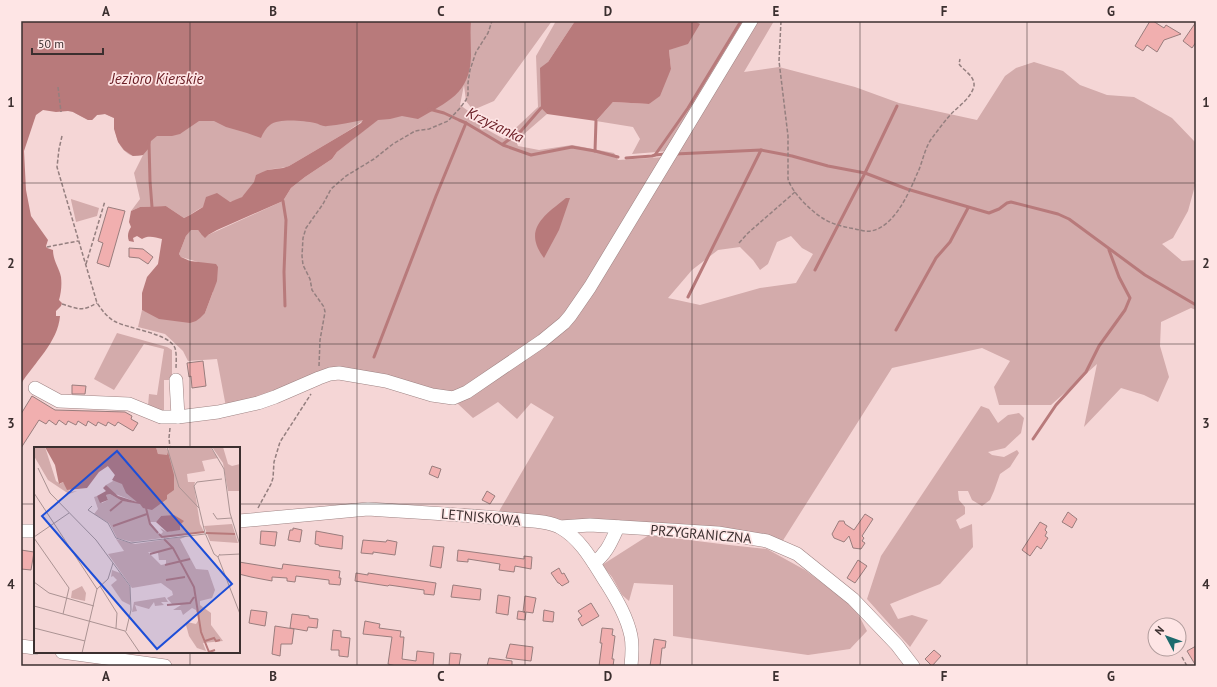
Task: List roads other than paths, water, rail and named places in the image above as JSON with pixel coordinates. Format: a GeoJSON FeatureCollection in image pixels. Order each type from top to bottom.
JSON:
{"type":"FeatureCollection","features":[{"type":"Feature","properties":{"kind":"street"},"geometry":{"type":"LineString","coordinates":[[35,388],[58,401],[129,404],[161,417],[178,417],[218,412],[258,403],[319,378],[330,374],[339,373],[386,381],[432,395],[453,398],[467,392],[542,340],[564,323],[570,316],[590,287],[751,21]]}},
{"type":"Feature","properties":{"kind":"street"},"geometry":{"type":"LineString","coordinates":[[176,380],[178,417]]}},
{"type":"Feature","properties":{"kind":"street","name":"LETNISKOWA"},"geometry":{"type":"LineString","coordinates":[[240,521],[368,510],[466,515],[545,522],[560,527],[575,538],[594,563],[614,594],[628,625],[631,636],[631,666]]}},
{"type":"Feature","properties":{"kind":"street","name":"PRZYGRANICZNA"},"geometry":{"type":"LineString","coordinates":[[560,527],[590,525],[718,533],[767,541],[797,554],[853,599],[897,645],[912,666]]}},
{"type":"Feature","properties":{"kind":"street"},"geometry":{"type":"LineString","coordinates":[[594,563],[603,556],[618,527]]}},
{"type":"Feature","properties":{"kind":"street"},"geometry":{"type":"LineString","coordinates":[[21,531],[34,531]]}},
{"type":"Feature","properties":{"kind":"street"},"geometry":{"type":"LineString","coordinates":[[21,646],[34,648]]}},
{"type":"Feature","properties":{"kind":"street"},"geometry":{"type":"LineString","coordinates":[[66,653],[89,658],[165,666]]}},
{"type":"Feature","properties":{"kind":"water","name":"Jezioro Kierskie"},"geometry":{"type":"Polygon","coordinates":[[[21,21],[471,21],[470,69],[461,88],[447,102],[418,119],[402,116],[378,120],[337,152],[332,159],[291,188],[283,201],[217,230],[205,238],[198,230],[191,230],[186,236],[179,254],[181,257],[190,261],[216,264],[218,267],[217,281],[205,313],[196,321],[190,323],[159,319],[142,310],[142,293],[147,277],[158,264],[162,239],[149,237],[142,239],[137,236],[133,238],[134,242],[129,241],[128,236],[131,227],[129,222],[131,211],[140,207],[166,206],[184,218],[203,207],[206,197],[217,193],[230,202],[242,197],[254,182],[256,175],[267,170],[289,166],[345,133],[361,123],[363,120],[326,126],[305,121],[279,121],[269,126],[261,138],[226,127],[214,121],[199,121],[180,134],[172,136],[157,136],[151,141],[149,148],[143,155],[133,156],[124,150],[118,142],[114,129],[114,118],[105,114],[97,115],[92,120],[88,120],[73,112],[43,110],[36,115],[24,151],[26,190],[31,216],[48,240],[46,246],[47,248],[53,250],[61,277],[59,300],[62,303],[56,311],[56,316],[60,316],[55,335],[45,352],[21,384],[21,21]]]}},
{"type":"Feature","properties":{"kind":"water"},"geometry":{"type":"Polygon","coordinates":[[[575,21],[695,21],[700,24],[688,44],[669,50],[671,69],[660,96],[649,104],[613,102],[596,121],[547,114],[541,108],[540,68],[548,62],[575,21]]]}},
{"type":"Feature","properties":{"kind":"water"},"geometry":{"type":"Polygon","coordinates":[[[566,198],[570,198],[559,230],[544,258],[535,239],[536,231],[544,217],[566,198]]]}},
{"type":"Feature","properties":{"kind":"waterway","name":"Krzyżanka"},"geometry":{"type":"LineString","coordinates":[[626,158],[655,155],[688,108],[741,21]]}},
{"type":"Feature","properties":{"kind":"waterway"},"geometry":{"type":"LineString","coordinates":[[815,270],[865,173],[897,106]]}},
{"type":"Feature","properties":{"kind":"waterway"},"geometry":{"type":"LineString","coordinates":[[503,144],[521,131],[541,108]]}},
{"type":"Feature","properties":{"kind":"waterway","name":"Krzyżanka"},"geometry":{"type":"LineString","coordinates":[[429,109],[444,113],[466,123],[503,145],[531,155],[572,147],[618,157]]}},
{"type":"Feature","properties":{"kind":"waterway"},"geometry":{"type":"LineString","coordinates":[[595,151],[596,121]]}},
{"type":"Feature","properties":{"kind":"waterway"},"geometry":{"type":"LineString","coordinates":[[374,357],[436,196],[466,123]]}},
{"type":"Feature","properties":{"kind":"waterway"},"geometry":{"type":"LineString","coordinates":[[149,143],[152,207]]}},
{"type":"Feature","properties":{"kind":"waterway"},"geometry":{"type":"LineString","coordinates":[[675,154],[761,150],[865,173],[907,189],[989,213],[1011,202],[1058,214],[1069,219],[1145,275],[1196,305]]}},
{"type":"Feature","properties":{"kind":"waterway"},"geometry":{"type":"LineString","coordinates":[[688,297],[761,150]]}},
{"type":"Feature","properties":{"kind":"waterway","name":"Krzyżanka"},"geometry":{"type":"LineString","coordinates":[[655,155],[665,154]]}},
{"type":"Feature","properties":{"kind":"waterway"},"geometry":{"type":"LineString","coordinates":[[283,201],[286,220],[284,272],[285,306]]}},
{"type":"Feature","properties":{"kind":"waterway"},"geometry":{"type":"LineString","coordinates":[[896,330],[936,258],[950,242],[968,208]]}},
{"type":"Feature","properties":{"kind":"waterway"},"geometry":{"type":"LineString","coordinates":[[1033,439],[1056,405],[1086,372],[1099,346],[1125,310],[1130,298],[1119,277],[1109,250]]}}]}
